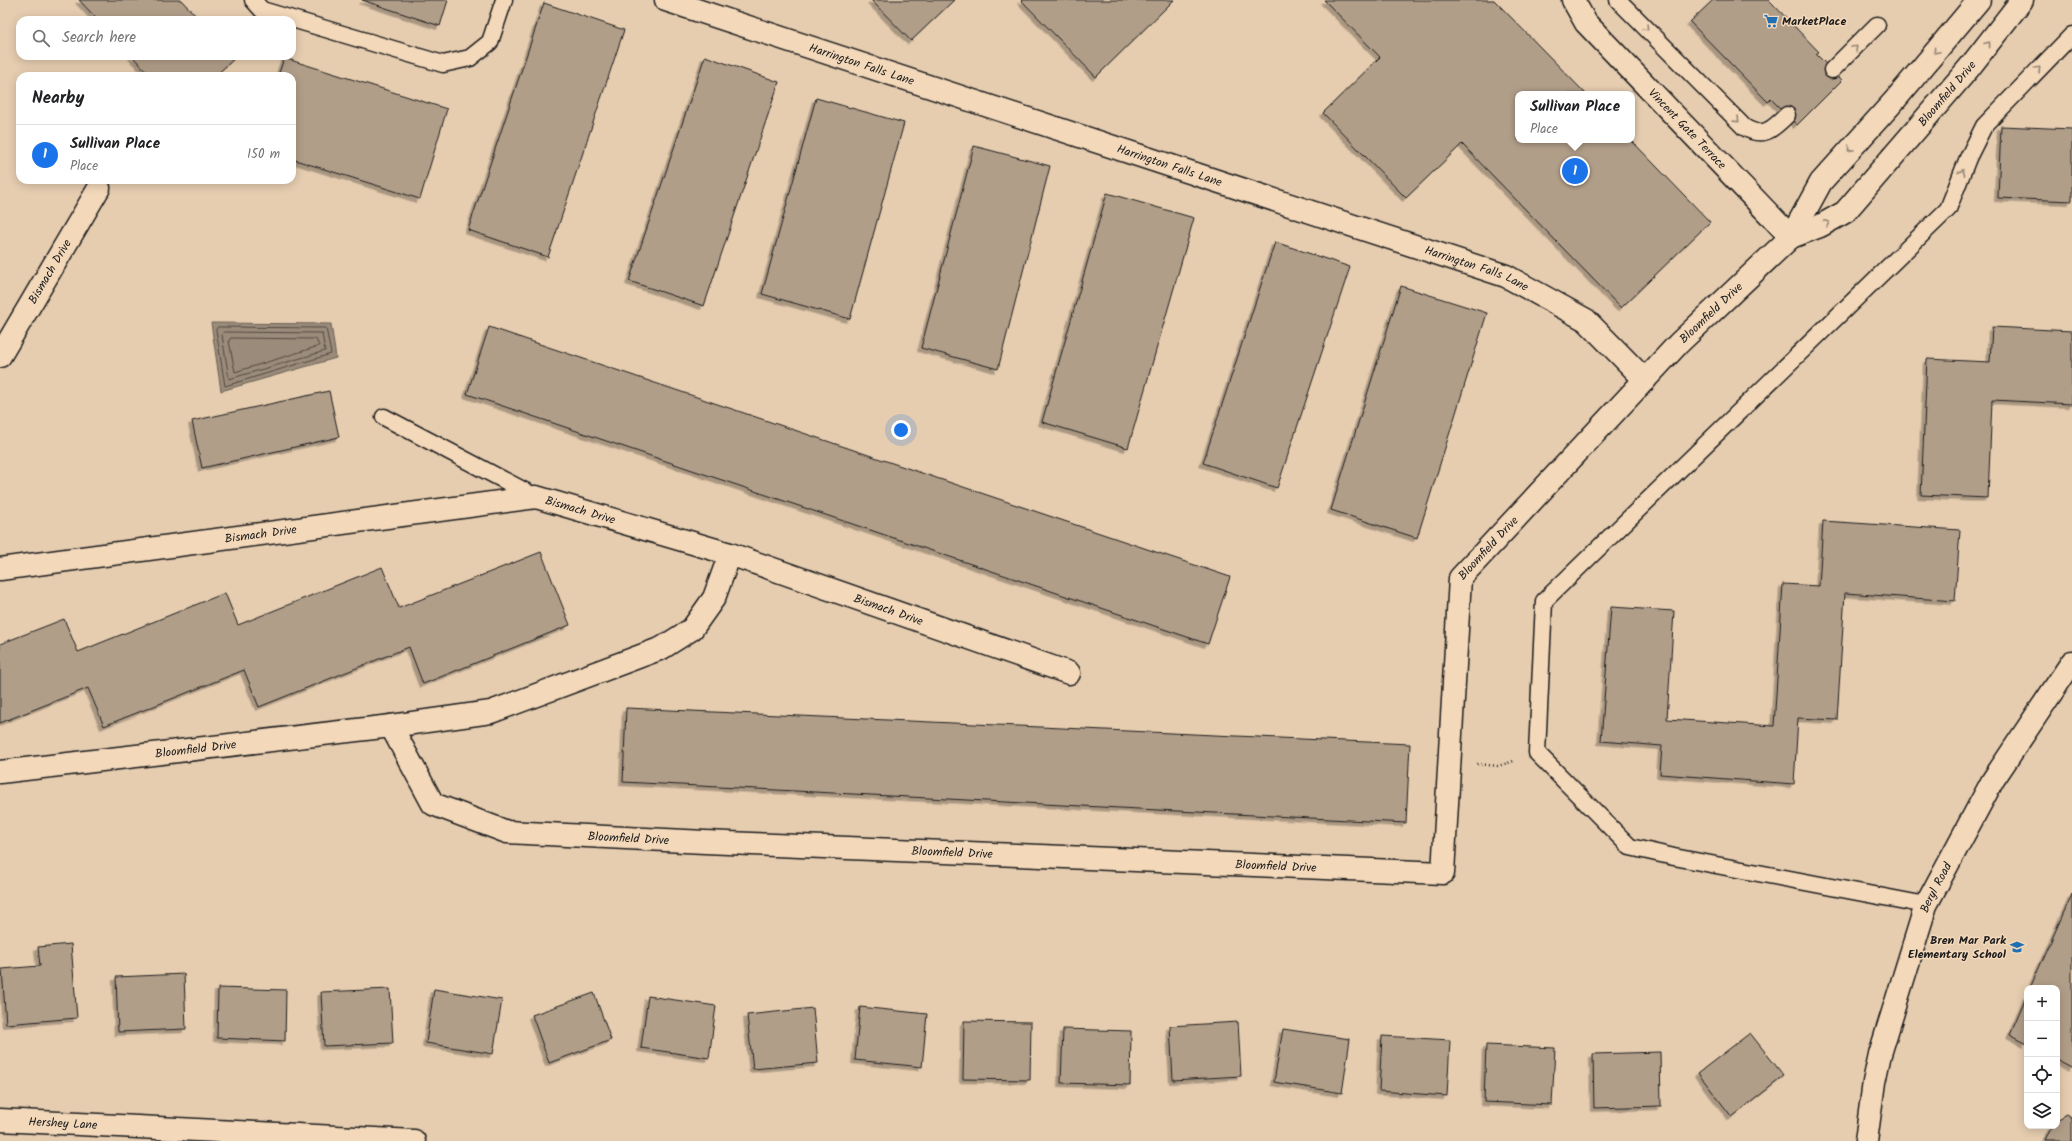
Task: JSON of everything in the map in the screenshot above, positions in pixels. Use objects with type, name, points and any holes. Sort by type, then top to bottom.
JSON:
[{"type":"street","name":"Harrington Falls Lane","points":[[666,0],[1506,276],[1586,320],[1645,380]]},
{"type":"street","name":"Vincent Gate Terrace","points":[[1573,0],[1586,24],[1790,237]]},
{"type":"street","name":"Bloomfield Drive","points":[[391,726],[433,804],[507,832],[720,843],[1443,873],[1460,578],[1679,344],[1790,237],[1821,182],[1895,100],[1979,0]]},
{"type":"street","name":"Bloomfield Drive","points":[[1790,237],[1820,226],[1845,212],[1969,68],[2022,0]]},
{"type":"street","name":"Bismach Drive","points":[[0,356],[99,188]]},
{"type":"street","name":"Bismach Drive","points":[[0,569],[536,497],[730,554],[1069,673]]},
{"type":"street","name":"Bloomfield Drive","points":[[0,772],[391,726],[492,712],[662,648],[692,629],[714,598],[730,554]]},
{"type":"street","name":"Beryl Road","points":[[1866,1141],[1874,1082],[1880,1054],[1926,905],[1993,780],[2072,662]]},
{"type":"street","name":"Hershey Lane","points":[[0,1120],[414,1141]]},
{"type":"lane","points":[[253,0],[262,10],[282,16]]},
{"type":"lane","points":[[296,20],[444,64],[470,58],[490,42],[504,0]]},
{"type":"lane","points":[[1618,0],[1744,127],[1757,133],[1765,133],[1787,115]]},
{"type":"lane","points":[[1832,70],[1877,25]]},
{"type":"lane","points":[[1926,905],[1681,859],[1630,847],[1537,753],[1544,601],[1948,208],[1968,158],[1984,126],[2072,35]]},
{"type":"lane","points":[[384,417],[536,497]]},
{"type":"path","points":[[1475,764],[1498,766],[1537,753]]},
{"type":"water","points":[[211,323],[331,324],[336,358],[221,391]]},
{"type":"building","points":[[79,0],[181,0],[196,16],[94,16]]},
{"type":"building","points":[[362,0],[448,0],[440,26]]},
{"type":"building","points":[[871,0],[954,0],[911,41]]},
{"type":"building","points":[[1021,0],[1174,0],[1096,77]]},
{"type":"building","points":[[1324,0],[1494,0],[1583,91],[1515,91],[1515,143],[1634,143],[1710,222],[1621,308],[1462,144],[1406,198],[1323,113],[1380,57]]},
{"type":"building","points":[[1713,0],[1769,0],[1819,52],[1816,54],[1842,80],[1797,125],[1771,99],[1768,102],[1690,22]]},
{"type":"building","points":[[544,3],[624,30],[548,257],[468,230]]},
{"type":"building","points":[[705,56],[779,82],[704,306],[629,281]]},
{"type":"building","points":[[136,60],[233,60],[219,72],[147,72]]},
{"type":"building","points":[[283,60],[290,60],[447,109],[420,199],[296,160],[296,72],[279,72]]},
{"type":"building","points":[[816,98],[904,123],[850,319],[762,294]]},
{"type":"building","points":[[2001,126],[2072,129],[2072,201],[1998,198]]},
{"type":"building","points":[[974,146],[1050,166],[998,369],[921,348]]},
{"type":"building","points":[[1107,193],[1194,218],[1128,448],[1042,422]]},
{"type":"building","points":[[1275,242],[1350,267],[1277,488],[1203,463]]},
{"type":"building","points":[[1401,286],[1487,313],[1417,538],[1331,510]]},
{"type":"building","points":[[489,327],[1230,577],[1208,644],[467,394]]},
{"type":"building","points":[[1992,327],[2072,331],[2072,404],[1992,400],[1988,498],[1921,495],[1927,359],[1990,362]]},
{"type":"building","points":[[329,391],[339,437],[202,468],[192,421]]},
{"type":"building","points":[[1823,521],[1960,530],[1955,601],[1845,593],[1837,720],[1798,718],[1794,784],[1660,774],[1662,746],[1601,741],[1611,607],[1674,611],[1667,719],[1774,726],[1783,584],[1819,586]]},
{"type":"building","points":[[541,552],[570,625],[423,684],[409,647],[259,707],[244,670],[104,726],[88,688],[0,723],[0,644],[64,619],[78,652],[225,593],[238,625],[382,567],[399,608]]},
{"type":"building","points":[[626,708],[1410,744],[1406,823],[623,782]]},
{"type":"building","points":[[2072,894],[2072,1067],[2060,1061],[2060,985],[2031,985]]},
{"type":"building","points":[[71,944],[77,1018],[6,1024],[2,969],[40,966],[38,947]]},
{"type":"building","points":[[184,974],[186,1029],[118,1032],[116,977]]},
{"type":"building","points":[[218,988],[286,990],[285,1041],[217,1038]]},
{"type":"building","points":[[390,989],[393,1043],[324,1046],[321,992]]},
{"type":"building","points":[[434,989],[502,1000],[493,1054],[426,1043]]},
{"type":"building","points":[[594,993],[611,1040],[549,1063],[532,1015]]},
{"type":"building","points":[[648,996],[716,1006],[709,1058],[641,1048]]},
{"type":"building","points":[[2024,1002],[2024,1041],[2010,1034]]},
{"type":"building","points":[[860,1007],[927,1014],[922,1067],[855,1060]]},
{"type":"building","points":[[813,1008],[818,1063],[753,1069],[747,1015]]},
{"type":"building","points":[[964,1021],[1031,1022],[1030,1080],[963,1079]]},
{"type":"building","points":[[1238,1022],[1241,1076],[1173,1080],[1170,1026]]},
{"type":"building","points":[[1063,1029],[1131,1031],[1130,1085],[1061,1083]]},
{"type":"building","points":[[1283,1029],[1350,1039],[1342,1093],[1274,1082]]},
{"type":"building","points":[[1750,1033],[1784,1076],[1732,1117],[1698,1073]]},
{"type":"building","points":[[1382,1036],[1450,1040],[1447,1096],[1379,1091]]},
{"type":"building","points":[[1486,1045],[1555,1048],[1552,1105],[1484,1102]]},
{"type":"building","points":[[1660,1052],[1661,1106],[1594,1108],[1593,1054]]},
{"type":"building","points":[[2069,1114],[2072,1116],[2072,1141],[2045,1141],[2051,1129],[2060,1129],[2060,1119]]},
{"type":"place","name":"MarketPlace","points":[[1771,21]]},
{"type":"place","name":"Sullivan Place","points":[[1575,171]]},
{"type":"place","name":"Bren Mar Park Elementary School","points":[[2017,947]]}]
